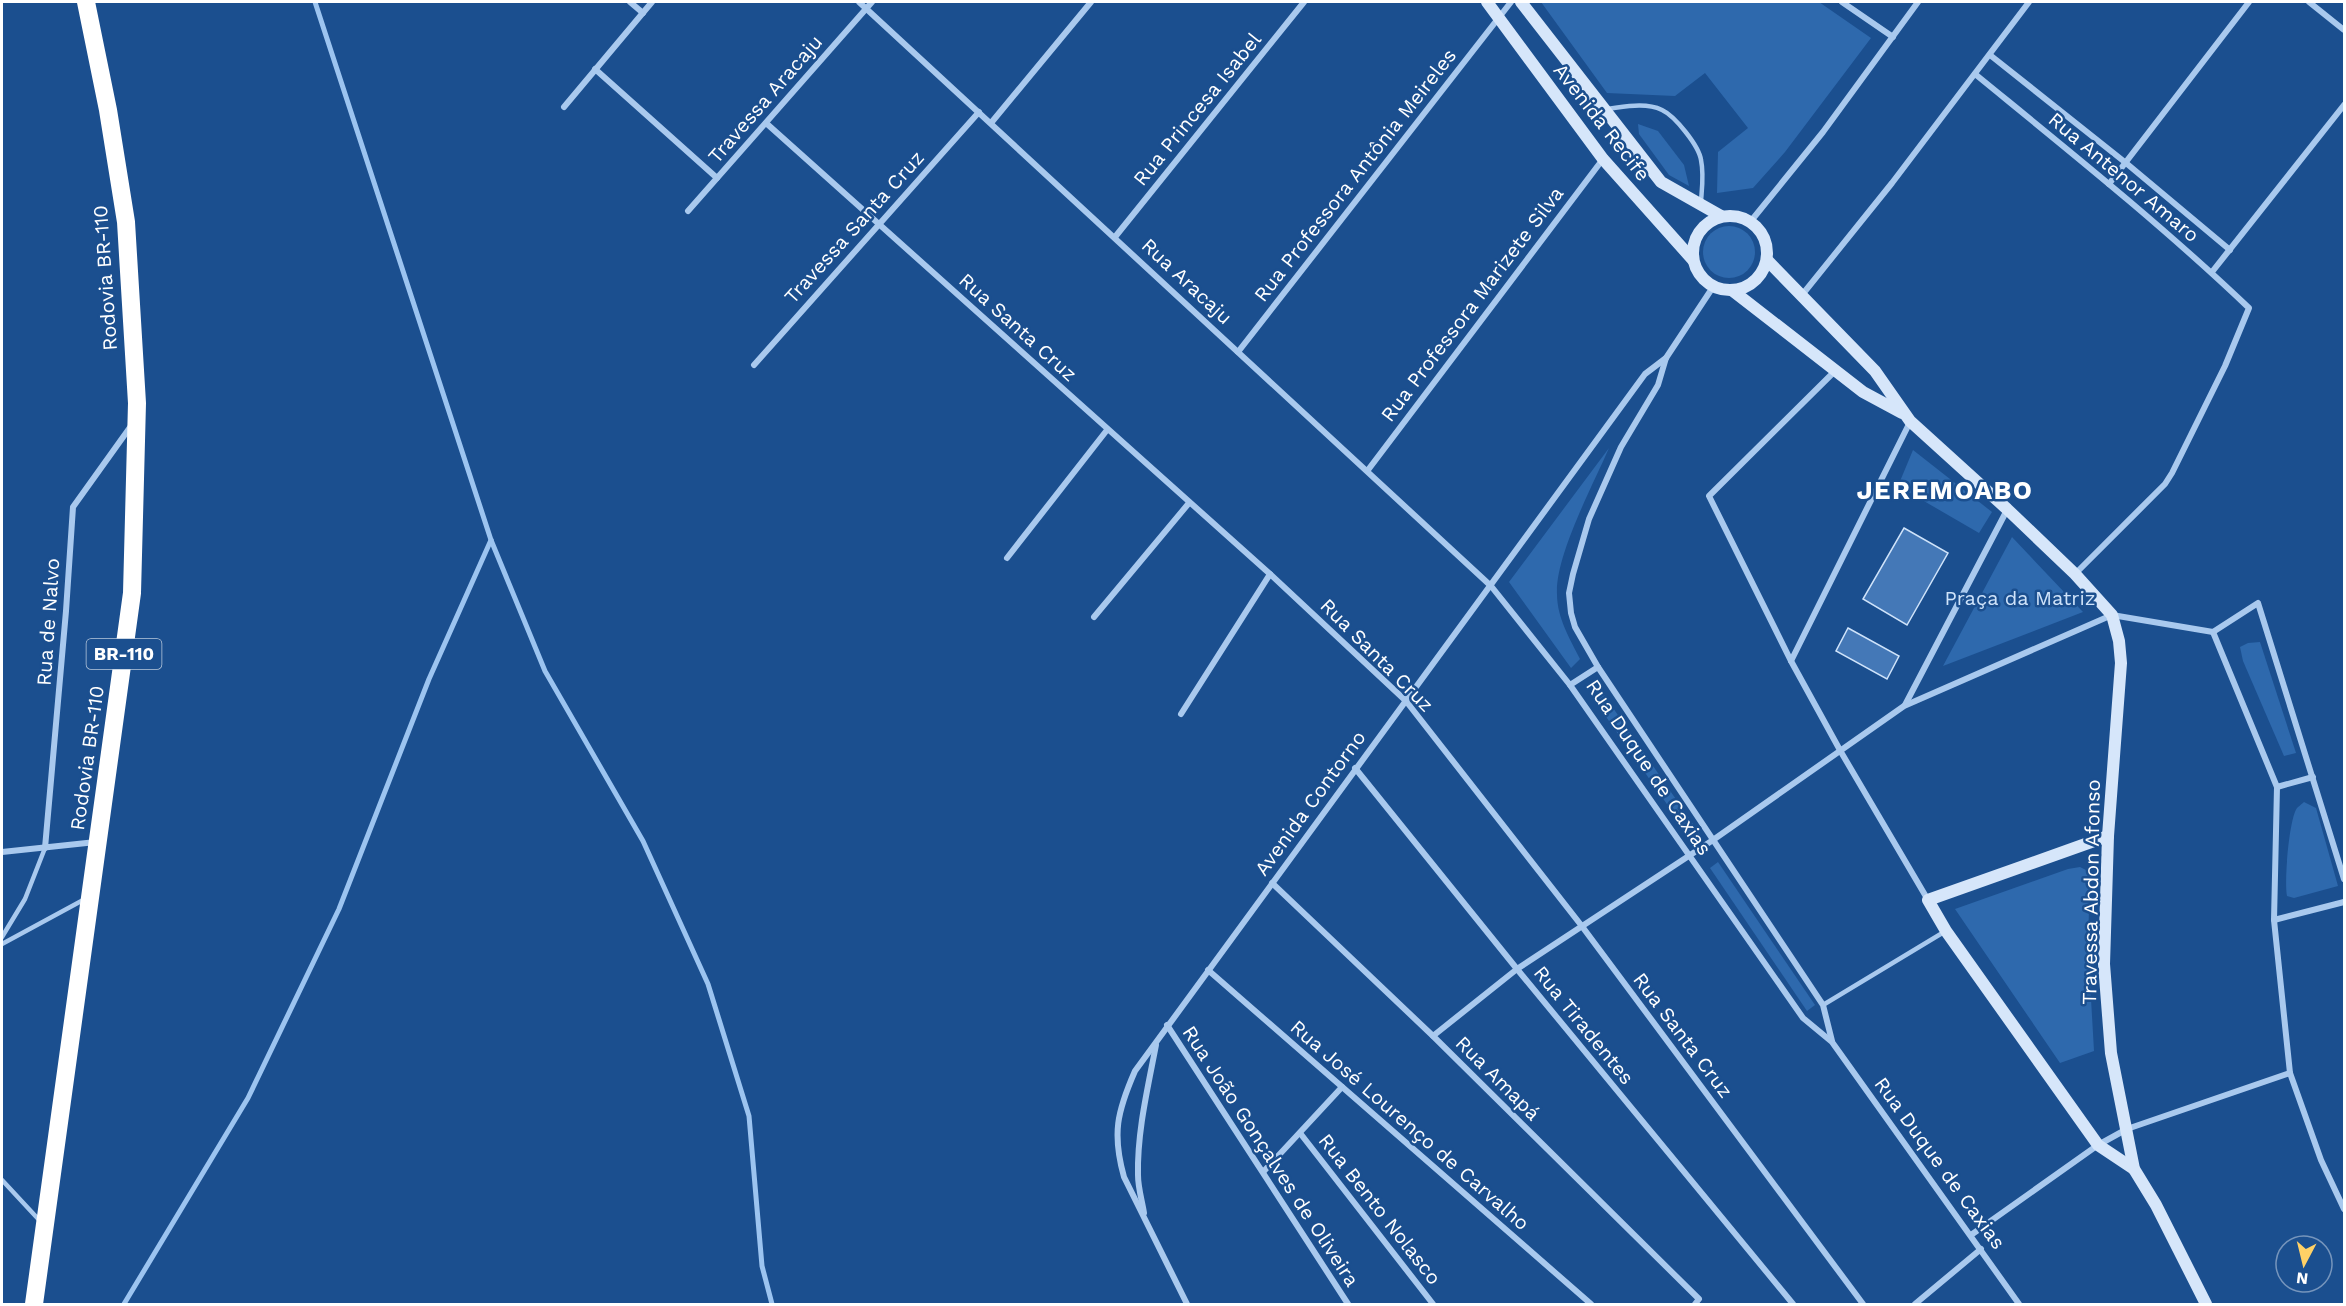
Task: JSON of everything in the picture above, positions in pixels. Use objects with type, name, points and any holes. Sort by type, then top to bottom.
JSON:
[{"type":"highway","name":"Rodovia BR-110","points":[[34,1305],[132,593],[136,418],[126,222],[106,99],[86,2]]},
{"type":"street","points":[[630,2],[643,13]]},
{"type":"street","points":[[564,107],[652,2]]},
{"type":"street","name":"Rua Aracaju","points":[[859,2],[1491,586],[1570,686]]},
{"type":"street","name":"Travessa Aracaju","points":[[688,211],[872,2]]},
{"type":"street","points":[[991,123],[1091,2]]},
{"type":"street","name":"Rua Princesa Isabel","points":[[1115,237],[1304,2]]},
{"type":"street","name":"Avenida Recife","points":[[1487,2],[1602,159],[1693,260]]},
{"type":"street","name":"Rua Professora Antônia Meireles","points":[[1238,352],[1512,2]]},
{"type":"street","name":"Avenida Recife","points":[[1521,2],[1661,182],[1721,216]]},
{"type":"street","points":[[1842,2],[1893,37]]},
{"type":"street","points":[[1751,221],[1823,132],[1918,2]]},
{"type":"street","points":[[1802,296],[2029,2]]},
{"type":"street","points":[[2109,184],[2249,2]]},
{"type":"street","points":[[2308,2],[2344,30]]},
{"type":"street","name":"Rua Antenor Amaro","points":[[1990,55],[2126,163],[2230,250]]},
{"type":"street","points":[[595,69],[717,178]]},
{"type":"street","name":"Rua Antenor Amaro","points":[[1975,74],[2109,184],[2212,272],[2249,308],[2226,366],[2165,484],[2075,574]]},
{"type":"street","points":[[2212,272],[2344,105]]},
{"type":"street","name":"Travessa Santa Cruz","points":[[754,364],[979,112]]},
{"type":"street","name":"Rua Santa Cruz","points":[[766,123],[1270,574],[1406,700],[1581,925],[1863,1305]]},
{"type":"street","name":"Rua Professora Marizete Silva","points":[[1368,470],[1602,159]]},
{"type":"street","points":[[1733,291],[1757,280],[1767,260],[1767,247],[1763,235],[1751,221],[1739,216],[1721,216],[1708,222],[1701,229],[1692,247],[1697,273],[1713,287],[1733,291],[1863,392],[1907,417]]},
{"type":"street","points":[[1767,260],[1875,371],[1907,417],[2075,574],[2112,615]]},
{"type":"street","points":[[1598,667],[1575,627],[1569,593],[1589,519],[1621,447],[1658,386],[1666,358],[1713,287]]},
{"type":"street","name":"Avenida Contorno","points":[[1187,1305],[1124,1177],[1118,1155],[1116,1129],[1124,1096],[1135,1071],[1645,374],[1666,358]]},
{"type":"street","points":[[1835,371],[1709,496],[1791,661],[1841,752],[1928,900],[2098,1145],[2134,1169],[2156,1205],[2206,1305]]},
{"type":"street","points":[[1791,661],[1907,417]]},
{"type":"street","name":"Rua de Nalvo","points":[[45,848],[73,507],[136,418]]},
{"type":"street","points":[[1007,558],[1107,430]]},
{"type":"street","points":[[1094,617],[1189,502]]},
{"type":"street","points":[[1905,706],[2007,509]]},
{"type":"street","points":[[1181,714],[1270,574]]},
{"type":"street","points":[[1433,1036],[1517,969],[1713,840],[1905,706],[2112,615],[2213,632],[2258,603],[2344,879]]},
{"type":"street","name":"Travessa Abdon Afonso","points":[[2112,615],[2119,641],[2121,663],[2108,836],[2104,964],[2111,1053],[2134,1169]]},
{"type":"street","points":[[2213,632],[2277,787],[2274,920],[2290,1073],[2321,1160],[2344,1209]]},
{"type":"street","name":"Rua Duque de Caxias","points":[[1832,1042],[1823,1005],[1598,667],[1570,686],[1803,1018],[1832,1042],[2019,1305]]},
{"type":"street","name":"Rua Tiradentes","points":[[1356,768],[1790,1303]]},
{"type":"street","points":[[2277,787],[2313,777]]},
{"type":"street","points":[[1928,900],[2108,836]]},
{"type":"street","points":[[2,852],[98,842]]},
{"type":"street","name":"Rua Amapá","points":[[1272,883],[1433,1036],[1697,1302]]},
{"type":"street","points":[[2274,920],[2344,902]]},
{"type":"street","name":"Rua José Lourenço de Carvalho","points":[[1208,970],[1591,1305]]},
{"type":"street","name":"Rua João Gonçalves de Oliveira","points":[[1167,1025],[1264,1171],[1348,1305]]},
{"type":"street","name":"Avenida Contorno","points":[[1145,1220],[1138,1176],[1139,1154],[1141,1128],[1156,1041]]},
{"type":"street","points":[[1971,1235],[2098,1145],[2127,1130],[2290,1073]]},
{"type":"street","points":[[1264,1171],[1342,1087]]},
{"type":"street","name":"Rua Bento Nolasco","points":[[1300,1133],[1433,1305]]},
{"type":"street","points":[[1915,1305],[1981,1249]]},
{"type":"lane","points":[[1603,110],[1641,105],[1662,110],[1677,121],[1701,158],[1703,181],[1700,204]]},
{"type":"lane","points":[[2,937],[25,899],[45,848]]},
{"type":"lane","points":[[2,944],[90,896]]},
{"type":"lane","points":[[1823,1005],[1947,930]]},
{"type":"lane","points":[[2,1180],[45,1226]]},
{"type":"green space","points":[[1541,2],[1819,2],[1871,38],[1785,152],[1753,188],[1717,193],[1718,152],[1748,128],[1705,73],[1675,96],[1607,93]]},
{"type":"green space","points":[[1638,124],[1658,131],[1684,165],[1689,186],[1669,175],[1639,134]]},
{"type":"green space","points":[[1729,226],[1739,228],[1747,234],[1753,242],[1755,252],[1753,262],[1747,270],[1739,276],[1729,278],[1719,276],[1711,270],[1705,262],[1703,252],[1705,242],[1711,234],[1719,228]]},
{"type":"green space","points":[[1609,448],[1568,541],[1558,578],[1559,611],[1580,659],[1571,668],[1509,582]]},
{"type":"green space","points":[[1913,450],[1992,512],[1979,533],[1898,486]]},
{"type":"green space","name":"Praça da Matriz","points":[[2012,537],[2083,612],[1943,666]]},
{"type":"green space","points":[[2260,642],[2296,753],[2284,756],[2243,661],[2240,647],[2248,643]]},
{"type":"green space","points":[[1602,692],[1702,837],[1694,843],[1593,698]]},
{"type":"green space","points":[[2304,802],[2316,808],[2338,886],[2294,898],[2287,896],[2288,851],[2294,814]]},
{"type":"green space","points":[[1718,862],[1815,1005],[1807,1011],[1710,868]]},
{"type":"green space","points":[[2080,867],[2090,872],[2088,946],[2094,1051],[2060,1063],[1955,909],[2068,869]]},
{"type":"building","points":[[1904,528],[1948,553],[1907,625],[1863,599]]},
{"type":"building","points":[[1848,628],[1899,656],[1887,679],[1836,651]]},
{"type":"waterway","points":[[315,2],[491,540],[545,671],[643,841],[708,984],[749,1116],[762,1266],[772,1304]]},
{"type":"waterway","points":[[124,1304],[248,1098],[339,909],[429,679],[491,540]]},
{"type":"district","name":"JEREMOABO","points":[[1945,490]]}]
